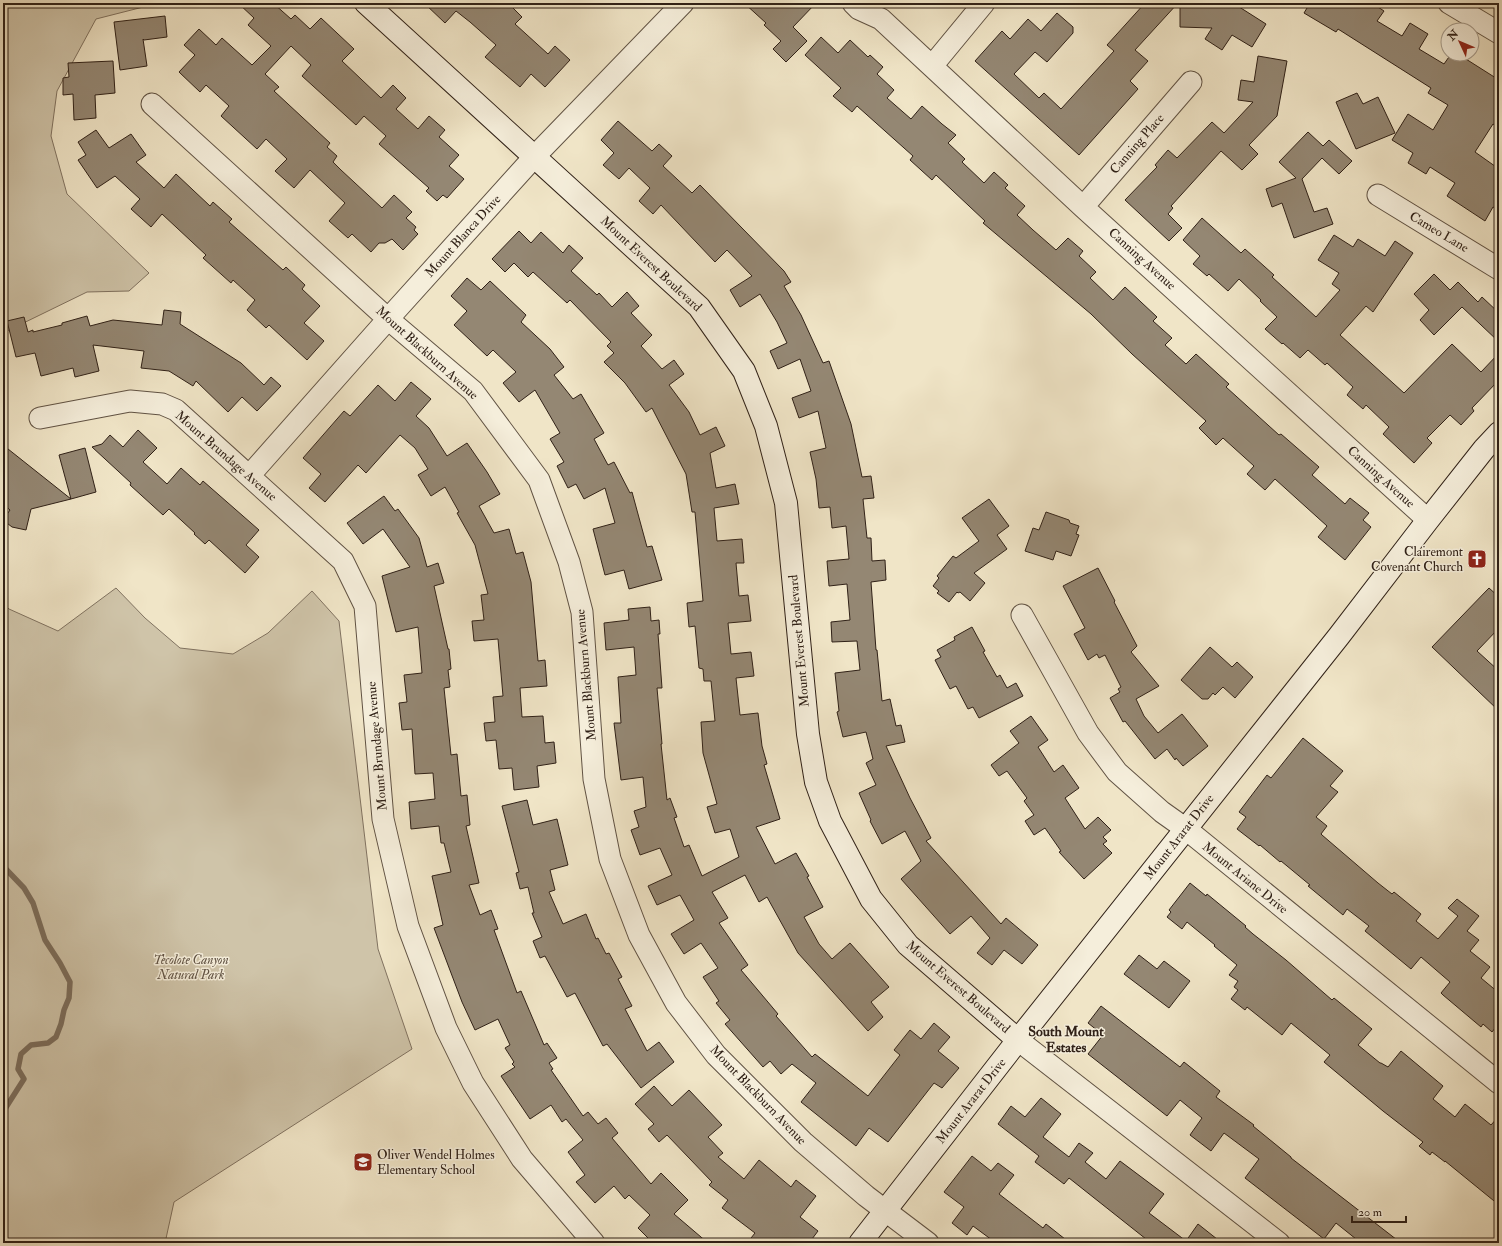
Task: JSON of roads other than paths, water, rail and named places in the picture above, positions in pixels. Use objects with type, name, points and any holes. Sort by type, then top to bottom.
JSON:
[{"type":"street","name":"Mount Everest Boulevard","points":[[366,3],[699,307],[744,371],[766,426],[786,503],[808,734],[816,782],[830,821],[871,899],[908,945],[1018,1040],[1279,1243]]},
{"type":"street","name":"Mount Blanca Drive","points":[[249,476],[535,156],[683,3]]},
{"type":"street","name":"Canning Avenue","points":[[853,3],[859,9],[881,19],[1084,207],[1428,520]]},
{"type":"street","points":[[932,66],[984,3]]},
{"type":"street","points":[[1449,3],[1499,34]]},
{"type":"street","name":"Canning Place","points":[[1084,207],[1191,82]]},
{"type":"street","name":"Mount Blackburn Avenue","points":[[152,104],[388,319],[473,391],[539,480],[569,562],[582,612],[594,779],[610,859],[639,935],[676,1003],[716,1055],[803,1142],[885,1212],[928,1243]]},
{"type":"street","name":"Cameo Lane","points":[[1378,195],[1499,269]]},
{"type":"street","name":"Mount Brundage Avenue","points":[[40,418],[130,401],[162,404],[176,410],[343,561],[365,606],[383,819],[408,926],[446,1028],[474,1083],[522,1160],[594,1243]]},
{"type":"street","name":"Mount Ararat Drive","points":[[860,1243],[1018,1040],[1339,636],[1484,449],[1499,433]]},
{"type":"street","name":"Mount Ariane Drive","points":[[1022,615],[1088,733],[1117,772],[1162,812],[1186,829],[1499,1083]]},
{"type":"waterway","points":[[3,866],[24,888],[33,903],[45,940],[70,982],[69,998],[56,1037],[48,1043],[31,1045],[21,1054],[18,1069],[24,1079],[3,1112]]},
{"type":"place","name":"Clairemont Covenant Church","points":[[1477,559]]},
{"type":"place","name":"Oliver Wendel Holmes Elementary School","points":[[363,1162]]},
{"type":"district","name":"South Mount Estates","points":[[1066,1040]]},
{"type":"park label","name":"Tecolote Canyon Natural Park","points":[[191,968]]}]
